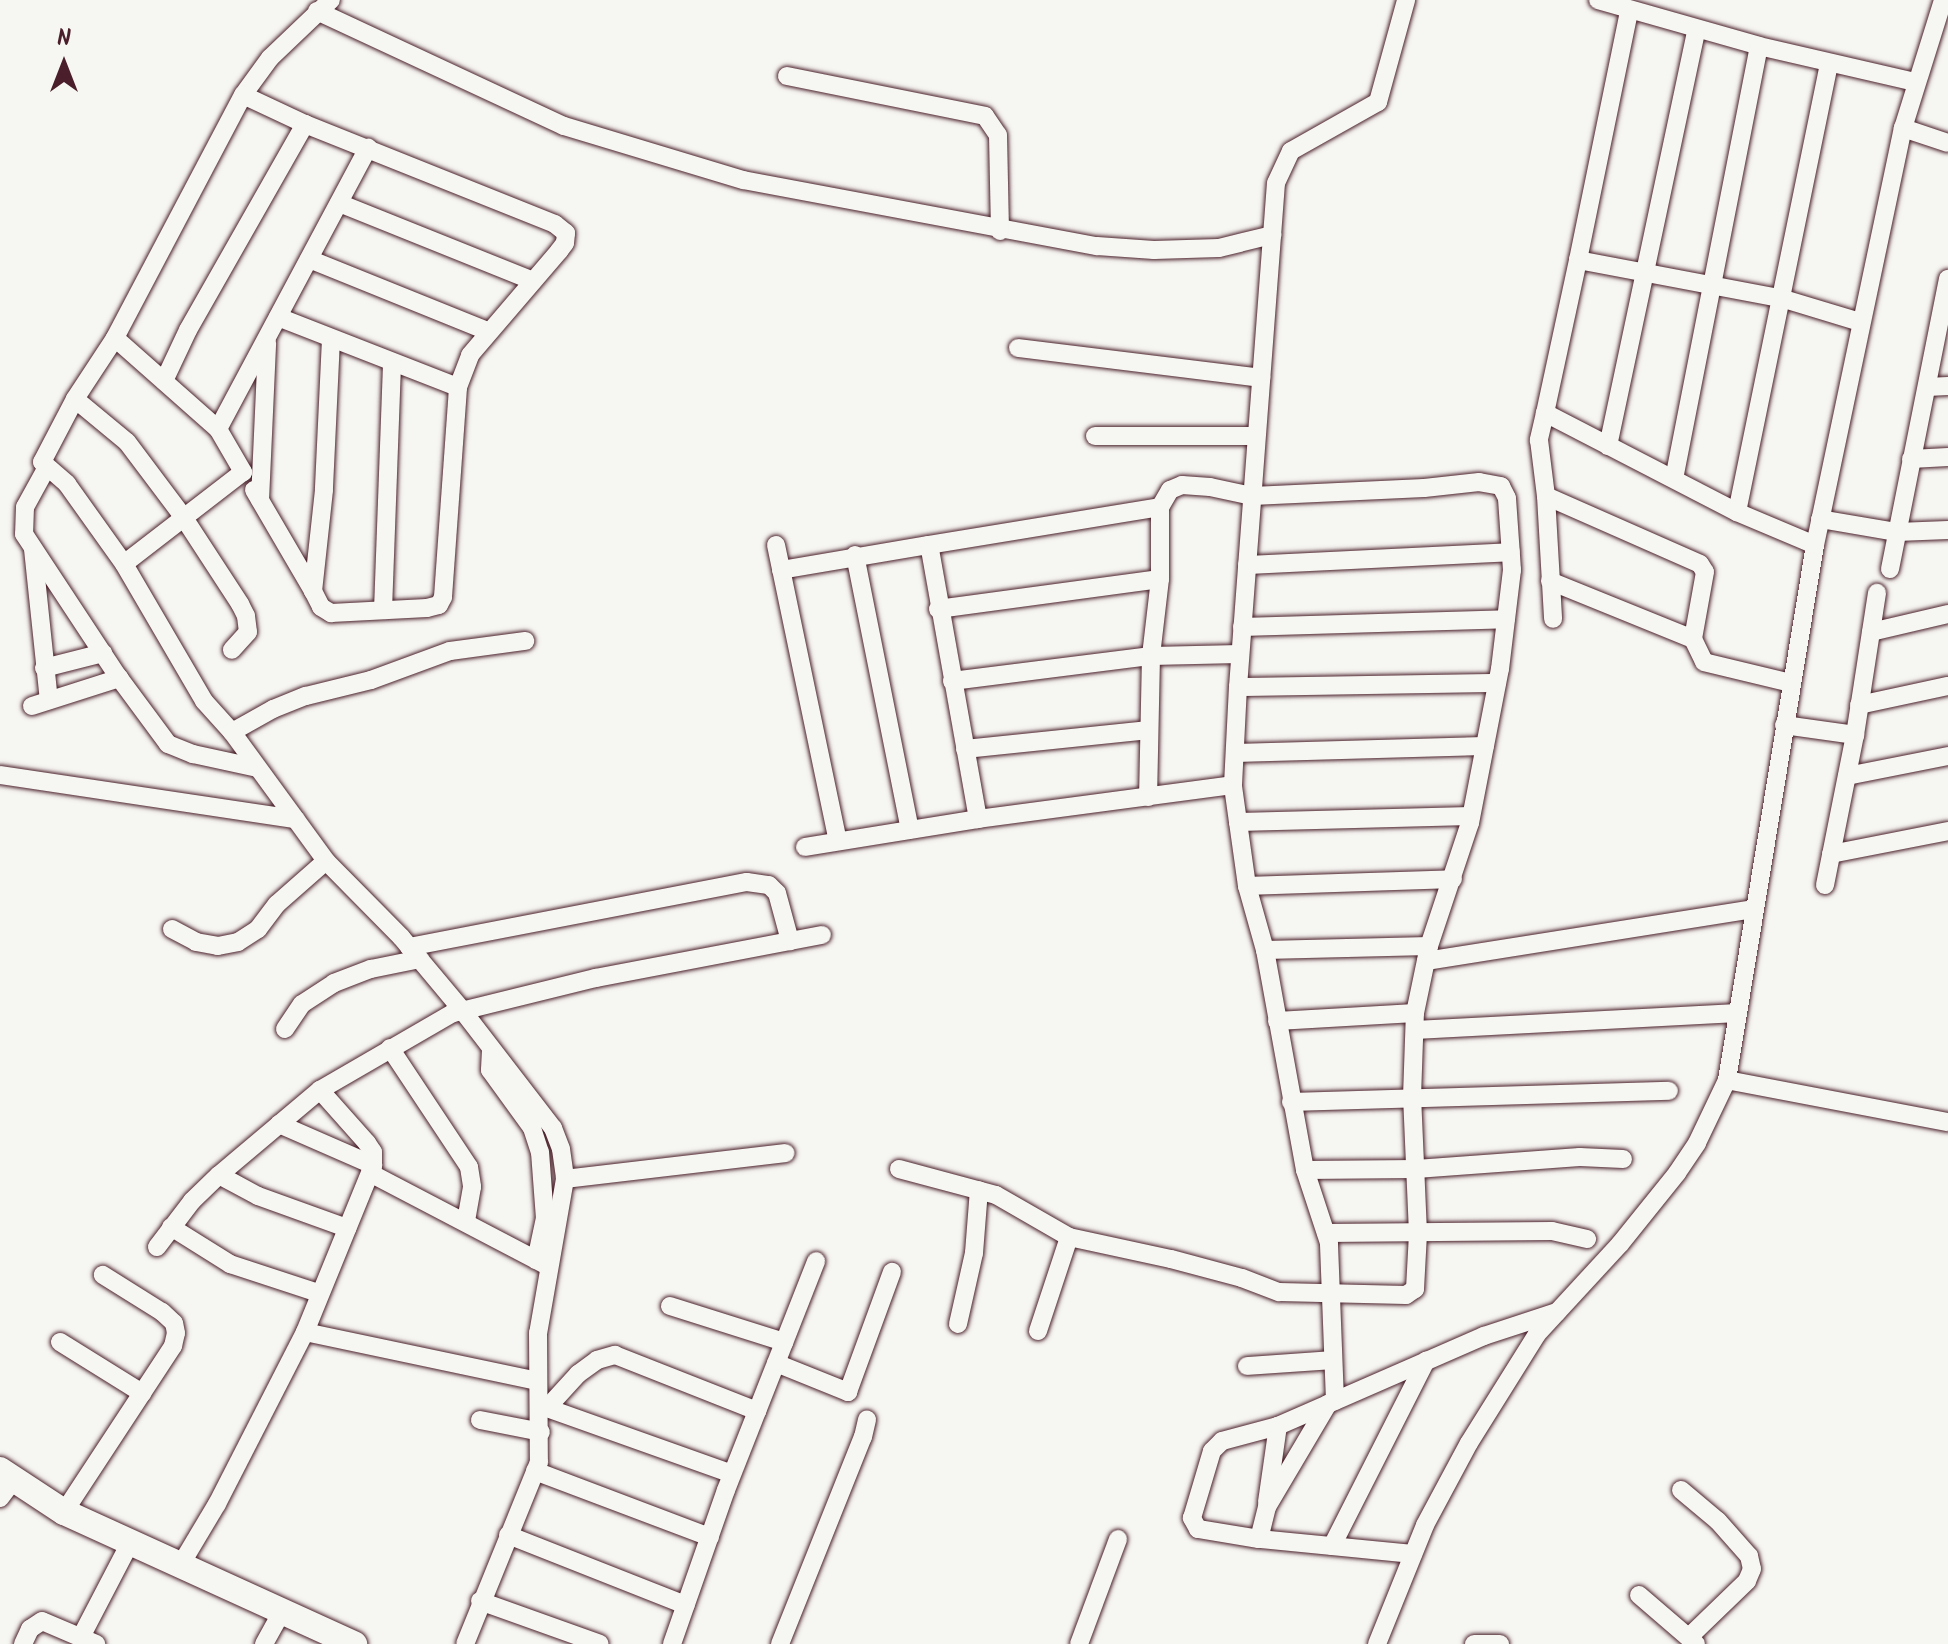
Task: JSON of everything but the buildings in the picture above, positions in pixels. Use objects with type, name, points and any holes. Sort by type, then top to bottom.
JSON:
[{"type":"main road","points":[[4,1483],[354,1644]]},
{"type":"street","points":[[1267,1507],[1332,1402],[1329,1243],[1305,1170],[1265,950],[1247,886],[1233,785],[1276,183],[1291,151],[1378,102],[1406,0]]},
{"type":"street","points":[[1598,0],[1829,64],[1915,82]]},
{"type":"street","points":[[1377,1644],[1413,1554],[1469,1443],[1537,1334],[1677,1173],[1697,1143],[1727,1080],[1820,519],[1903,128],[1943,0]]},
{"type":"street","points":[[542,1263],[565,1179],[561,1149],[553,1128],[414,953],[326,861],[232,732],[204,701],[124,564],[67,484],[42,462],[75,399],[115,338],[243,95],[270,58],[324,6],[564,126],[743,180],[1000,231],[1097,246],[1154,250],[1219,248],[1272,235]]},
{"type":"street","points":[[1553,619],[1546,496],[1539,440],[1628,17]]},
{"type":"street","points":[[1608,446],[1695,35]]},
{"type":"street","points":[[1674,479],[1758,52]]},
{"type":"street","points":[[1737,512],[1784,299],[1829,64]]},
{"type":"street","points":[[787,76],[985,116],[998,135],[1000,231]]},
{"type":"street","points":[[115,338],[218,429],[321,607],[331,613],[439,605],[443,597],[458,387],[470,355],[487,331],[565,243],[566,233],[555,224],[305,124],[243,95]]},
{"type":"street","points":[[164,381],[188,330],[305,124]]},
{"type":"street","points":[[1903,128],[1948,143]]},
{"type":"street","points":[[218,429],[368,148]]},
{"type":"street","points":[[339,203],[533,281]]},
{"type":"street","points":[[309,259],[487,331]]},
{"type":"street","points":[[1578,260],[1784,299],[1860,322]]},
{"type":"street","points":[[1890,569],[1944,312],[1948,279]]},
{"type":"street","points":[[278,317],[392,364],[458,387]]},
{"type":"street","points":[[260,500],[267,338]]},
{"type":"street","points":[[313,591],[324,490],[331,339]]},
{"type":"street","points":[[1018,348],[1261,378]]},
{"type":"street","points":[[383,610],[392,364]]},
{"type":"street","points":[[1927,387],[1948,386]]},
{"type":"street","points":[[75,399],[127,442],[184,518],[246,616],[248,636],[232,650]]},
{"type":"street","points":[[1545,413],[1737,512],[1815,545]]},
{"type":"street","points":[[1095,436],[1256,436]]},
{"type":"street","points":[[1911,459],[1948,457]]},
{"type":"street","points":[[47,467],[25,507],[22,522],[24,534],[120,678],[168,744],[193,754],[258,768]]},
{"type":"street","points":[[124,564],[243,472]]},
{"type":"street","points":[[899,1169],[996,1195],[1069,1237],[1171,1259],[1242,1278],[1279,1292],[1329,1296],[1406,1295],[1415,1289],[1418,1281],[1418,1233],[1412,1097],[1415,1022],[1428,954],[1471,816],[1497,683],[1511,552],[1507,498],[1501,486],[1495,482],[1252,496],[1210,487],[1182,485],[1170,490],[1160,507],[1160,579],[1151,656],[1148,797]]},
{"type":"street","points":[[1546,496],[1700,564],[1705,572],[1693,639],[1704,662],[1791,683]]},
{"type":"street","points":[[781,570],[855,555],[1160,507]]},
{"type":"street","points":[[1820,519],[1897,532],[1948,530]]},
{"type":"street","points":[[776,545],[838,841]]},
{"type":"street","points":[[929,545],[938,609],[978,819]]},
{"type":"street","points":[[33,547],[44,668],[40,703],[120,678]]},
{"type":"street","points":[[1247,565],[1511,552]]},
{"type":"street","points":[[855,555],[910,830]]},
{"type":"street","points":[[938,609],[1160,579]]},
{"type":"street","points":[[1550,581],[1693,639]]},
{"type":"street","points":[[1825,885],[1855,735],[1877,593]]},
{"type":"street","points":[[1871,632],[1948,614]]},
{"type":"street","points":[[1242,627],[1506,619]]},
{"type":"street","points":[[232,732],[273,709],[306,696],[371,680],[450,651],[525,641]]},
{"type":"street","points":[[44,668],[103,653]]},
{"type":"street","points":[[952,681],[1151,656],[1240,654]]},
{"type":"street","points":[[1238,687],[1497,683]]},
{"type":"street","points":[[1859,705],[1948,686]]},
{"type":"street","points":[[1784,725],[1855,735]]},
{"type":"street","points":[[965,749],[1149,730]]},
{"type":"street","points":[[1235,753],[1485,746]]},
{"type":"street","points":[[1847,776],[1948,756]]},
{"type":"street","points":[[0,775],[296,819]]},
{"type":"street","points":[[805,847],[978,819],[1233,785]]},
{"type":"street","points":[[1238,822],[1471,816]]},
{"type":"street","points":[[1831,854],[1948,831]]},
{"type":"street","points":[[172,929],[207,944],[238,942],[258,929],[277,904],[326,861]]},
{"type":"street","points":[[1247,886],[1453,879]]},
{"type":"street","points":[[285,1029],[302,1004],[334,983],[414,953],[747,882],[769,885],[777,893],[790,941]]},
{"type":"street","points":[[1265,950],[1428,954],[1753,909]]},
{"type":"street","points":[[157,1247],[171,1227],[219,1175],[320,1090],[462,1010],[596,978],[822,935]]},
{"type":"street","points":[[1277,1021],[1415,1022],[1738,1013]]},
{"type":"street","points":[[390,1048],[469,1167],[472,1187],[466,1222]]},
{"type":"street","points":[[465,1644],[539,1462],[543,1407],[537,1381],[545,1218],[540,1152],[532,1128],[490,1070],[491,1050]]},
{"type":"street","points":[[1727,1080],[1948,1122]]},
{"type":"street","points":[[180,1566],[217,1504],[305,1332],[318,1293],[371,1169],[373,1152],[320,1090]]},
{"type":"street","points":[[1291,1102],[1669,1091]]},
{"type":"street","points":[[279,1124],[371,1169],[542,1263]]},
{"type":"street","points":[[565,1179],[785,1153]]},
{"type":"street","points":[[1305,1170],[1416,1169],[1580,1157],[1623,1159]]},
{"type":"street","points":[[219,1175],[258,1196],[347,1228]]},
{"type":"street","points":[[958,1324],[974,1253],[979,1190]]},
{"type":"street","points":[[171,1227],[230,1264],[318,1293]]},
{"type":"street","points":[[1326,1233],[1552,1231],[1587,1239]]},
{"type":"street","points":[[1038,1331],[1069,1237]]},
{"type":"street","points":[[672,1644],[732,1474],[816,1261]]},
{"type":"street","points":[[776,1363],[848,1392],[892,1272]]},
{"type":"street","points":[[64,1512],[173,1346],[176,1333],[174,1323],[103,1275]]},
{"type":"street","points":[[670,1306],[784,1342]]},
{"type":"street","points":[[1413,1554],[1259,1539],[1203,1530],[1193,1524],[1192,1518],[1217,1444],[1278,1426],[1484,1336],[1558,1312]]},
{"type":"street","points":[[305,1332],[537,1381]]},
{"type":"street","points":[[60,1342],[142,1393]]},
{"type":"street","points":[[543,1407],[597,1360],[615,1355],[757,1411]]},
{"type":"street","points":[[1247,1366],[1332,1360]]},
{"type":"street","points":[[1332,1546],[1426,1361]]},
{"type":"street","points":[[543,1407],[732,1474]]},
{"type":"street","points":[[780,1644],[863,1437],[867,1419]]},
{"type":"street","points":[[480,1420],[541,1432]]},
{"type":"street","points":[[1259,1539],[1267,1507],[1278,1426]]},
{"type":"street","points":[[535,1471],[710,1537]]},
{"type":"street","points":[[1639,1595],[1692,1640],[1747,1581],[1752,1569],[1749,1556],[1718,1521],[1681,1490]]},
{"type":"street","points":[[508,1535],[686,1605]]},
{"type":"street","points":[[1079,1644],[1118,1539]]},
{"type":"street","points":[[23,1644],[30,1629],[42,1621],[88,1640],[130,1543]]},
{"type":"street","points":[[480,1601],[600,1644]]},
{"type":"street","points":[[264,1644],[281,1613]]},
{"type":"street","points":[[1474,1644],[1500,1644]]}]
